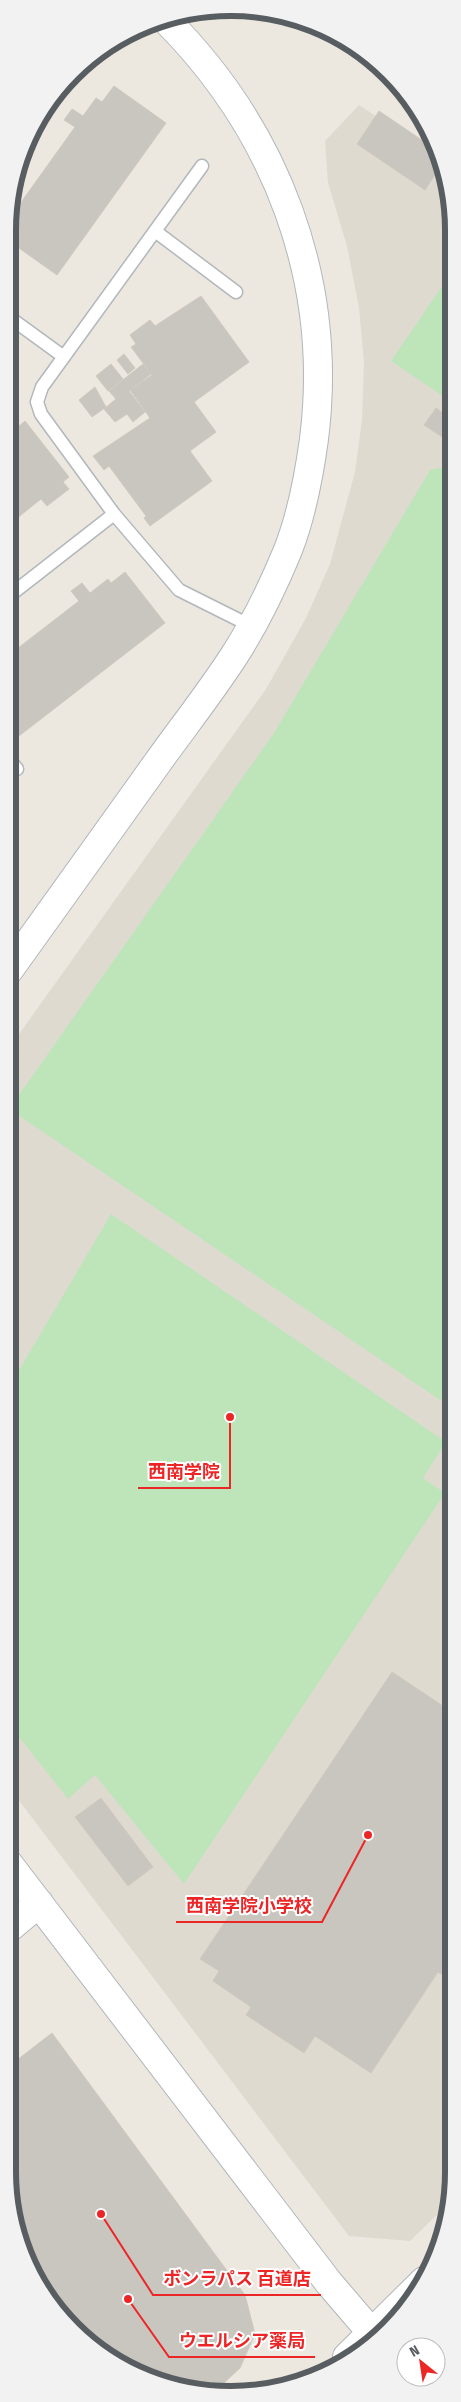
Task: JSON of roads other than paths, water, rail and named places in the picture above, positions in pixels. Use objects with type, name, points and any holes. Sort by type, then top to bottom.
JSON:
[{"type":"street","points":[[16,960],[234,656],[251,626],[288,550],[301,509],[311,465],[317,418],[318,364],[314,315],[304,255],[271,166],[254,133],[218,78],[171,25]]},
{"type":"street","points":[[16,1874],[329,2283],[372,2333]]},
{"type":"street","points":[[16,1922],[39,1903]]},
{"type":"lane","points":[[202,166],[42,387],[37,402],[41,414],[114,514],[179,590],[251,626]]},
{"type":"lane","points":[[155,231],[236,292]]},
{"type":"lane","points":[[16,321],[64,357]]},
{"type":"lane","points":[[16,591],[114,514]]},
{"type":"place","name":"西南学院","points":[[230,1417]]},
{"type":"place","name":"西南学院小学校","points":[[368,1835]]},
{"type":"place","name":"ボンラパス 百道店","points":[[101,2214]]},
{"type":"place","name":"ウエルシア薬局","points":[[128,2299]]}]
